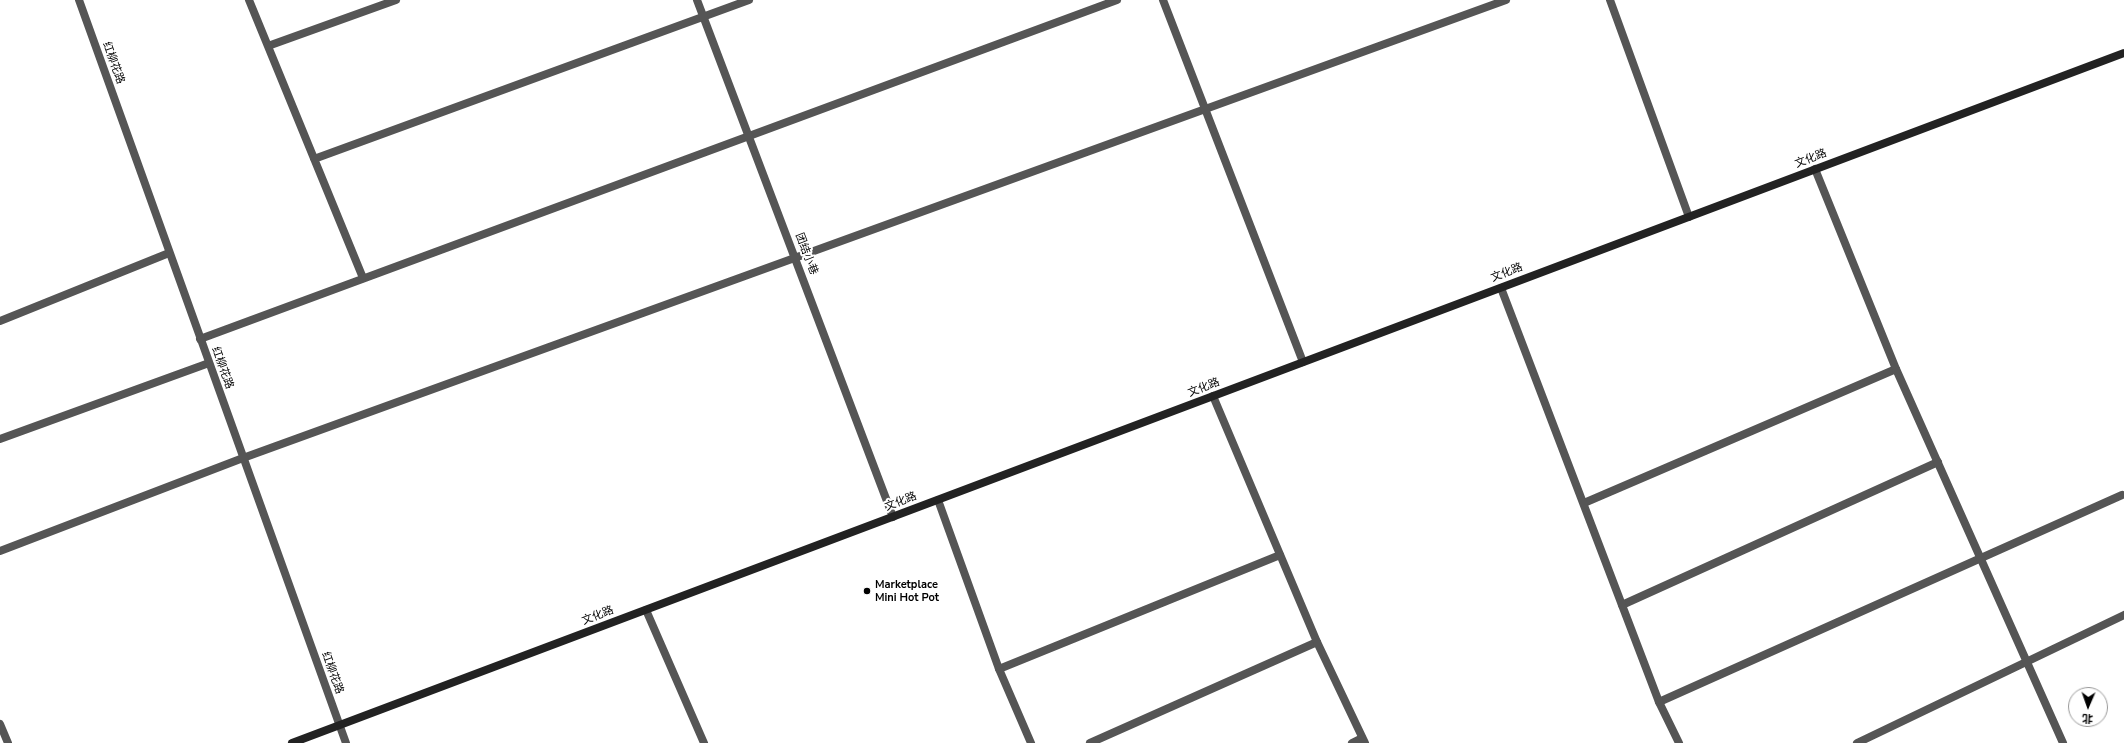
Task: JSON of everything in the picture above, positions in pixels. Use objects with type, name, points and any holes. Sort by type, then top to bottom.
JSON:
[{"type":"main road","name":"文化路","points":[[292,743],[2124,53]]},
{"type":"street","name":"红柳花路","points":[[78,0],[346,743]]},
{"type":"street","points":[[249,0],[364,278]]},
{"type":"street","points":[[268,46],[396,0]]},
{"type":"street","name":"团结小巷","points":[[697,0],[893,517]]},
{"type":"street","points":[[314,159],[749,0]]},
{"type":"street","points":[[200,339],[1117,0]]},
{"type":"street","points":[[1163,0],[1303,362]]},
{"type":"street","points":[[0,551],[243,458],[1506,0]]},
{"type":"street","points":[[1610,0],[1689,216]]},
{"type":"street","points":[[1815,170],[1896,369],[2064,743]]},
{"type":"street","points":[[0,322],[169,253]]},
{"type":"street","points":[[1500,288],[1584,503],[1659,702],[1679,743]]},
{"type":"street","points":[[0,439],[209,363]]},
{"type":"street","points":[[1584,503],[1896,369]]},
{"type":"street","points":[[1213,396],[1317,642],[1364,741],[1352,743]]},
{"type":"street","points":[[1622,605],[1938,462]]},
{"type":"street","points":[[1659,702],[2122,495]]},
{"type":"street","points":[[938,500],[999,669],[1031,743]]},
{"type":"street","points":[[999,669],[1280,555]]},
{"type":"street","points":[[646,610],[704,743]]},
{"type":"street","points":[[1857,743],[2124,614]]},
{"type":"street","points":[[1090,743],[1317,642]]},
{"type":"street","points":[[0,724],[8,743]]},
{"type":"place","name":"Marketplace Mini Hot Pot","points":[[867,591]]}]
